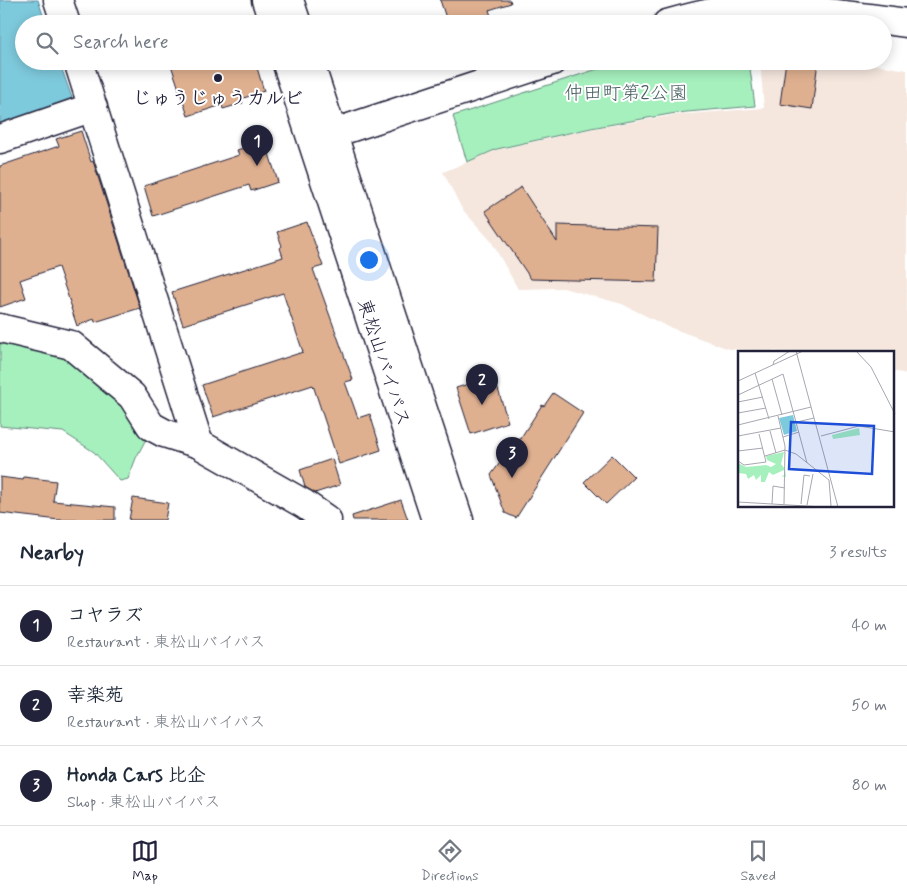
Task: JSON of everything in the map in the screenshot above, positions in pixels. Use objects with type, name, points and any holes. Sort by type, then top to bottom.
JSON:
[{"type":"main road","points":[[266,0],[271,15]]},
{"type":"main road","points":[[289,0],[294,15]]},
{"type":"main road","points":[[703,15],[741,9],[803,10],[843,15]]},
{"type":"main road","points":[[892,21],[907,23]]},
{"type":"main road","points":[[81,70],[199,444]]},
{"type":"main road","name":"東松山バイパス","points":[[289,70],[436,520]]},
{"type":"main road","name":"東松山バイパス","points":[[313,70],[459,520]]},
{"type":"main road","points":[[334,133],[525,70]]},
{"type":"main road","points":[[0,138],[93,107]]},
{"type":"main road","points":[[0,328],[71,345],[132,396],[151,426],[164,433],[199,444],[304,504],[327,520]]},
{"type":"shaded area","points":[[892,68],[907,70],[907,374],[894,371],[894,351],[766,351],[729,349],[666,326],[622,304],[563,288],[518,289],[491,241],[462,209],[443,172],[497,150],[591,129],[675,115],[764,108],[761,70],[892,70]]},
{"type":"green space","name":"仲田町第2公園","points":[[594,70],[750,70],[755,106],[676,113],[591,128],[497,149],[467,162],[453,116]]},
{"type":"green space","points":[[0,339],[60,352],[119,400],[138,434],[146,439],[128,479],[120,481],[94,452],[63,432],[0,426]]},
{"type":"water","points":[[0,0],[38,0],[43,15],[15,15],[15,70],[62,70],[72,98],[0,124]]},
{"type":"building","points":[[440,0],[510,0],[511,3],[489,10],[491,15],[445,15]]},
{"type":"building","name":"じゅうじゅうカルビ","points":[[173,70],[258,70],[264,91],[241,99],[243,103],[223,109],[222,105],[188,116]]},
{"type":"building","points":[[785,70],[817,70],[812,109],[780,104]]},
{"type":"building","points":[[81,131],[91,162],[93,161],[140,308],[95,322],[94,319],[77,326],[58,267],[20,280],[26,298],[0,307],[0,166],[59,146],[56,139]]},
{"type":"building","points":[[265,141],[278,182],[251,191],[249,185],[153,216],[144,186],[239,155],[237,150]]},
{"type":"building","points":[[521,187],[557,242],[557,225],[658,228],[656,282],[531,279],[485,211]]},
{"type":"building","points":[[307,222],[323,266],[313,269],[353,380],[345,382],[358,418],[370,414],[381,450],[339,464],[313,385],[213,417],[202,385],[303,352],[283,293],[183,325],[172,292],[283,257],[280,248],[282,246],[277,232]]},
{"type":"building","points":[[494,376],[508,422],[471,434],[456,388]]},
{"type":"building","points":[[553,393],[583,413],[516,518],[505,513],[491,475],[515,442],[516,445],[542,405],[544,406]]},
{"type":"building","points":[[612,455],[634,477],[606,504],[584,482]]},
{"type":"building","points":[[332,459],[340,485],[315,493],[305,487],[300,470]]},
{"type":"building","points":[[0,477],[23,480],[24,477],[56,481],[53,501],[115,507],[115,520],[59,520],[0,513]]},
{"type":"building","points":[[133,498],[168,503],[165,520],[129,520]]},
{"type":"building","points":[[401,500],[408,520],[353,520],[352,516]]},
{"type":"place","name":"じゅうじゅうカルビ","points":[[218,78]]},
{"type":"place","name":"コヤラズ","points":[[257,166]]},
{"type":"place","name":"幸楽苑","points":[[482,405]]},
{"type":"place","name":"Honda Cars 比企","points":[[512,478]]}]
